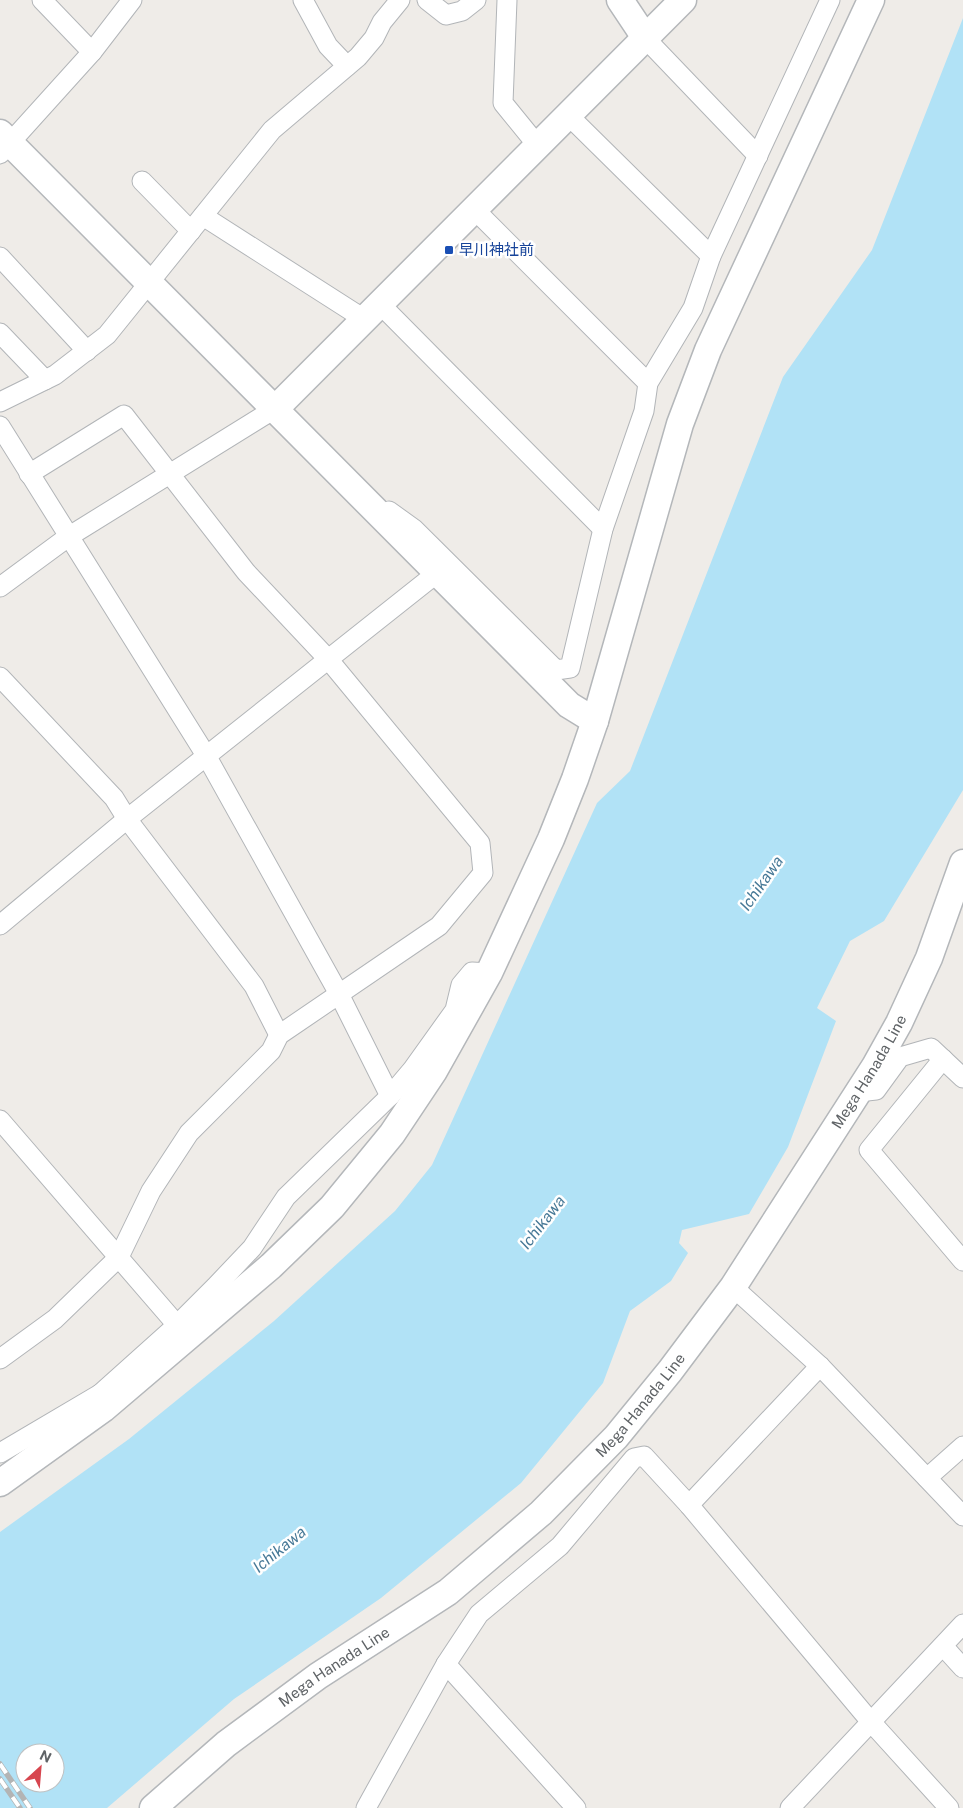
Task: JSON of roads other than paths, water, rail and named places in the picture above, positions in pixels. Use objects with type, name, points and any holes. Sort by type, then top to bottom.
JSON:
[{"type":"street","points":[[42,0],[92,52]]},
{"type":"street","points":[[132,0],[92,52],[4,144],[150,283],[276,408],[334,471],[570,705],[594,721]]},
{"type":"street","points":[[303,0],[328,46],[347,66]]},
{"type":"street","points":[[0,402],[45,380],[108,335],[272,130],[347,66],[374,38],[382,22],[400,0]]},
{"type":"street","points":[[427,0],[446,15],[462,11],[476,0]]},
{"type":"street","points":[[507,0],[503,103],[538,146]]},
{"type":"street","points":[[620,0],[646,39],[758,156]]},
{"type":"street","points":[[0,587],[68,537],[276,408],[683,0]]},
{"type":"street","points":[[334,471],[414,529],[556,670],[570,668],[603,529],[644,411],[648,383],[693,308],[711,256],[830,0]]},
{"type":"street","points":[[0,1482],[271,1266],[332,1207],[392,1134],[434,1071],[489,973],[551,839],[575,779],[594,721],[680,424],[708,350],[871,0]]},
{"type":"street","points":[[569,116],[711,256]]},
{"type":"street","points":[[142,181],[191,231]]},
{"type":"street","points":[[474,209],[648,383]]},
{"type":"street","points":[[203,216],[372,311],[603,529]]},
{"type":"street","points":[[0,257],[87,351]]},
{"type":"street","points":[[0,333],[45,380]]},
{"type":"street","points":[[0,1359],[55,1319],[120,1257],[151,1191],[189,1133],[271,1051],[279,1035],[439,926],[483,873],[480,843],[328,659],[246,572],[124,415],[30,474]]},
{"type":"street","points":[[0,426],[207,757],[339,994],[390,1096]]},
{"type":"street","points":[[0,925],[127,819],[437,573]]},
{"type":"street","points":[[0,677],[114,798],[127,819],[254,986],[279,1035]]},
{"type":"street","name":"Mega Hanada Line","points":[[153,1808],[226,1744],[318,1676],[448,1592],[519,1533],[616,1437],[670,1371],[733,1287],[875,1066],[929,958],[963,864]]},
{"type":"street","points":[[0,1453],[101,1401],[252,1248],[286,1197],[390,1096],[412,1070],[455,1010],[461,985],[472,972],[489,973]]},
{"type":"street","points":[[858,1092],[876,1090],[900,1057],[931,1048],[963,1078]]},
{"type":"street","points":[[943,1059],[869,1150],[963,1261]]},
{"type":"street","points":[[1,1125],[120,1257],[177,1325]]},
{"type":"street","points":[[733,1287],[820,1366],[963,1516]]},
{"type":"street","points":[[689,1505],[820,1366]]},
{"type":"street","points":[[927,1478],[960,1453]]},
{"type":"street","points":[[366,1808],[446,1664],[479,1614],[560,1546],[634,1458],[644,1456],[689,1505],[871,1722],[949,1808]]},
{"type":"street","points":[[790,1808],[963,1624]]},
{"type":"street","points":[[943,1646],[963,1668]]},
{"type":"street","points":[[446,1664],[576,1808]]},
{"type":"water","name":"Ichikawa","points":[[963,18],[963,790],[884,921],[850,941],[817,1008],[836,1021],[788,1147],[749,1214],[682,1230],[679,1243],[688,1253],[671,1281],[630,1311],[603,1383],[521,1483],[381,1598],[234,1699],[107,1808],[0,1808],[0,1532],[129,1439],[274,1321],[395,1211],[432,1165],[597,803],[630,771],[783,377],[872,250]]},
{"type":"railway","points":[[0,1764],[30,1808]]},
{"type":"railway","points":[[0,1779],[20,1808]]},
{"type":"place","name":"早川神社前","points":[[449,250]]}]
